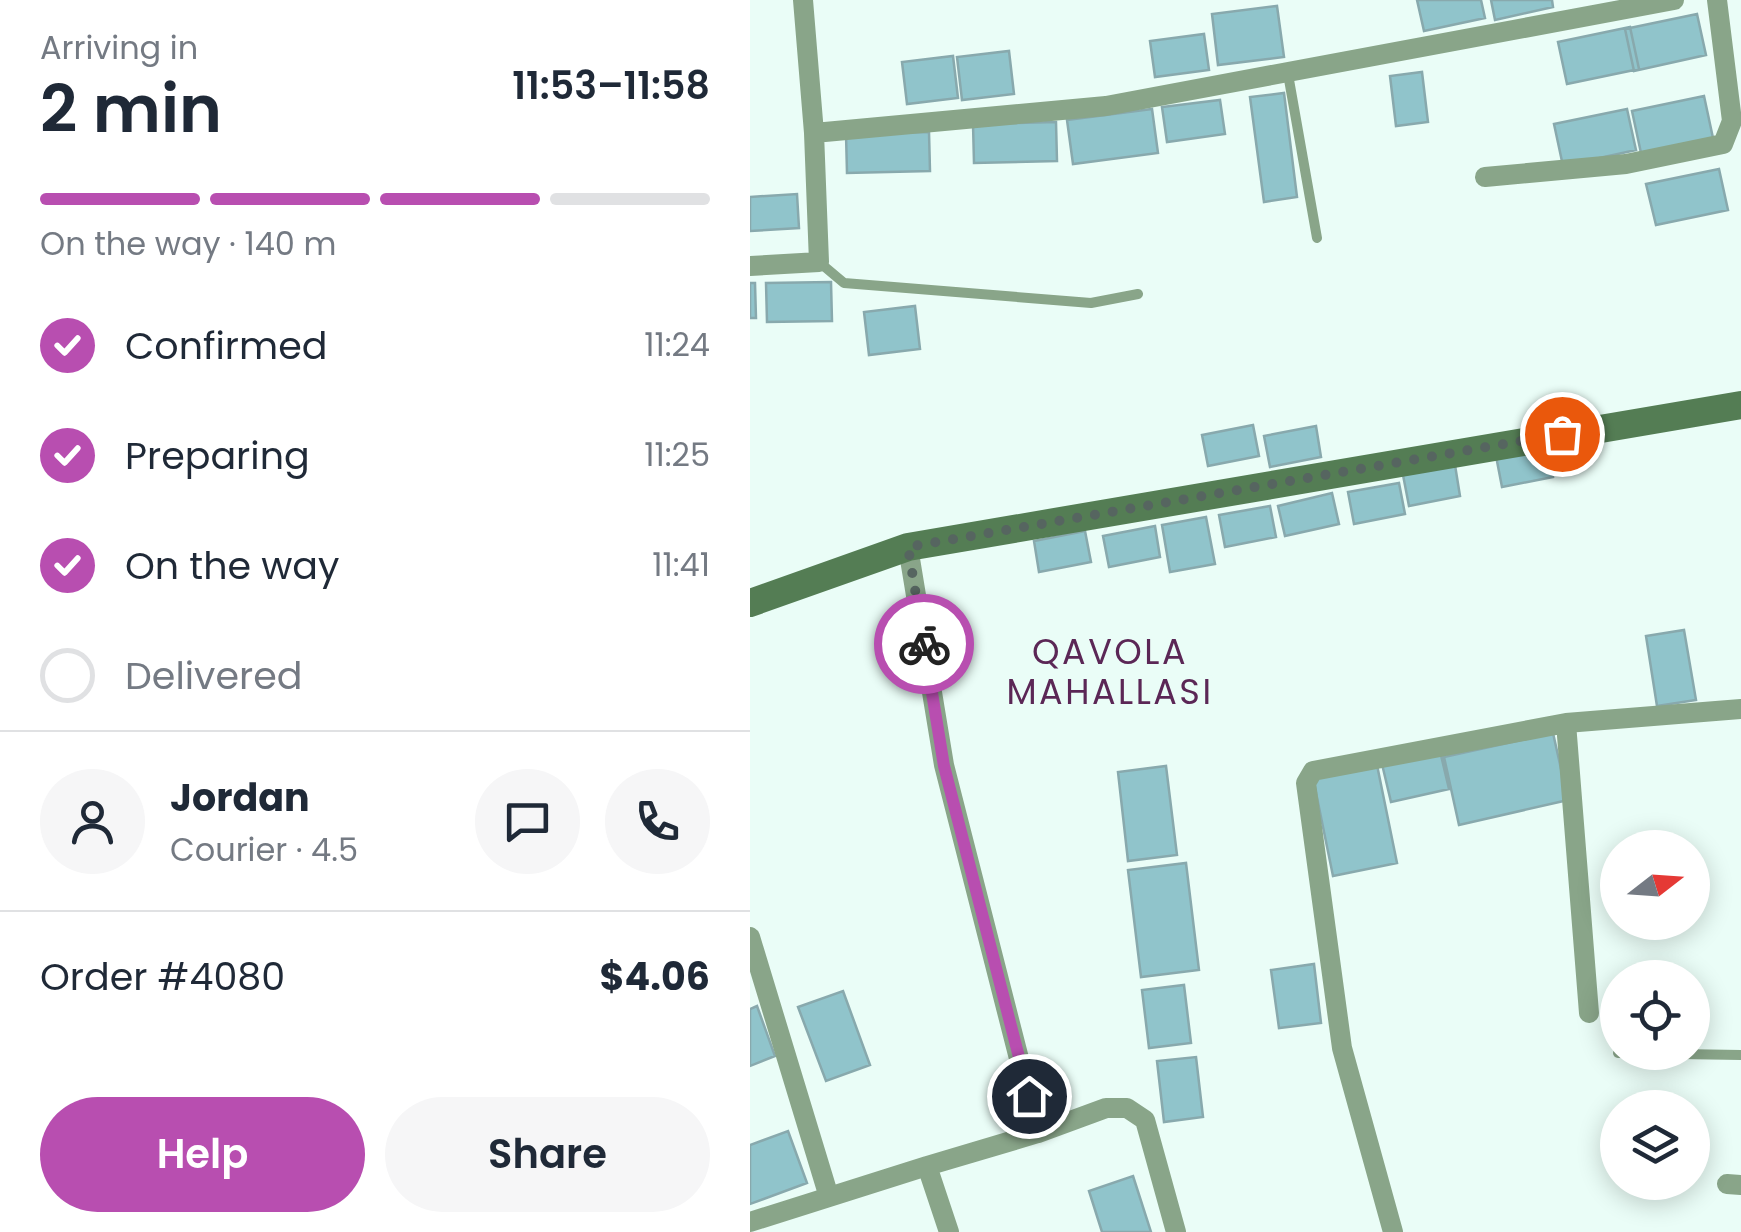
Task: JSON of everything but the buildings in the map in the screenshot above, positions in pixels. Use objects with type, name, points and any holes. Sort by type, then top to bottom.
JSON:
[{"type":"street","points":[[750,266],[820,262],[803,0]]},
{"type":"street","points":[[814,133],[1106,106],[1674,0]]},
{"type":"street","points":[[1484,177],[1626,164],[1724,144],[1732,122],[1717,0]]},
{"type":"street","points":[[750,604],[908,547],[1741,405]]},
{"type":"street","points":[[908,547],[944,766],[1038,1133]]},
{"type":"street","points":[[1393,1232],[1342,1048],[1306,783],[1313,771],[1566,723],[1741,709]]},
{"type":"street","points":[[1566,723],[1589,1013]]},
{"type":"street","points":[[750,937],[829,1197]]},
{"type":"street","points":[[750,1222],[1038,1133],[1106,1108],[1127,1108],[1144,1120],[1176,1232]]},
{"type":"street","points":[[927,1166],[949,1232]]},
{"type":"lane","points":[[1288,74],[1316,238]]},
{"type":"lane","points":[[820,262],[844,283],[1092,303],[1138,294]]},
{"type":"lane","points":[[1710,1055],[1741,1055]]},
{"type":"way so far","points":[[924,644],[908,547],[1562,434]]},
{"type":"district","name":"QAVOLA MAHALLASI","points":[[1110,672]]},
{"type":"route","points":[[924,644],[944,766],[1029,1096]]}]
